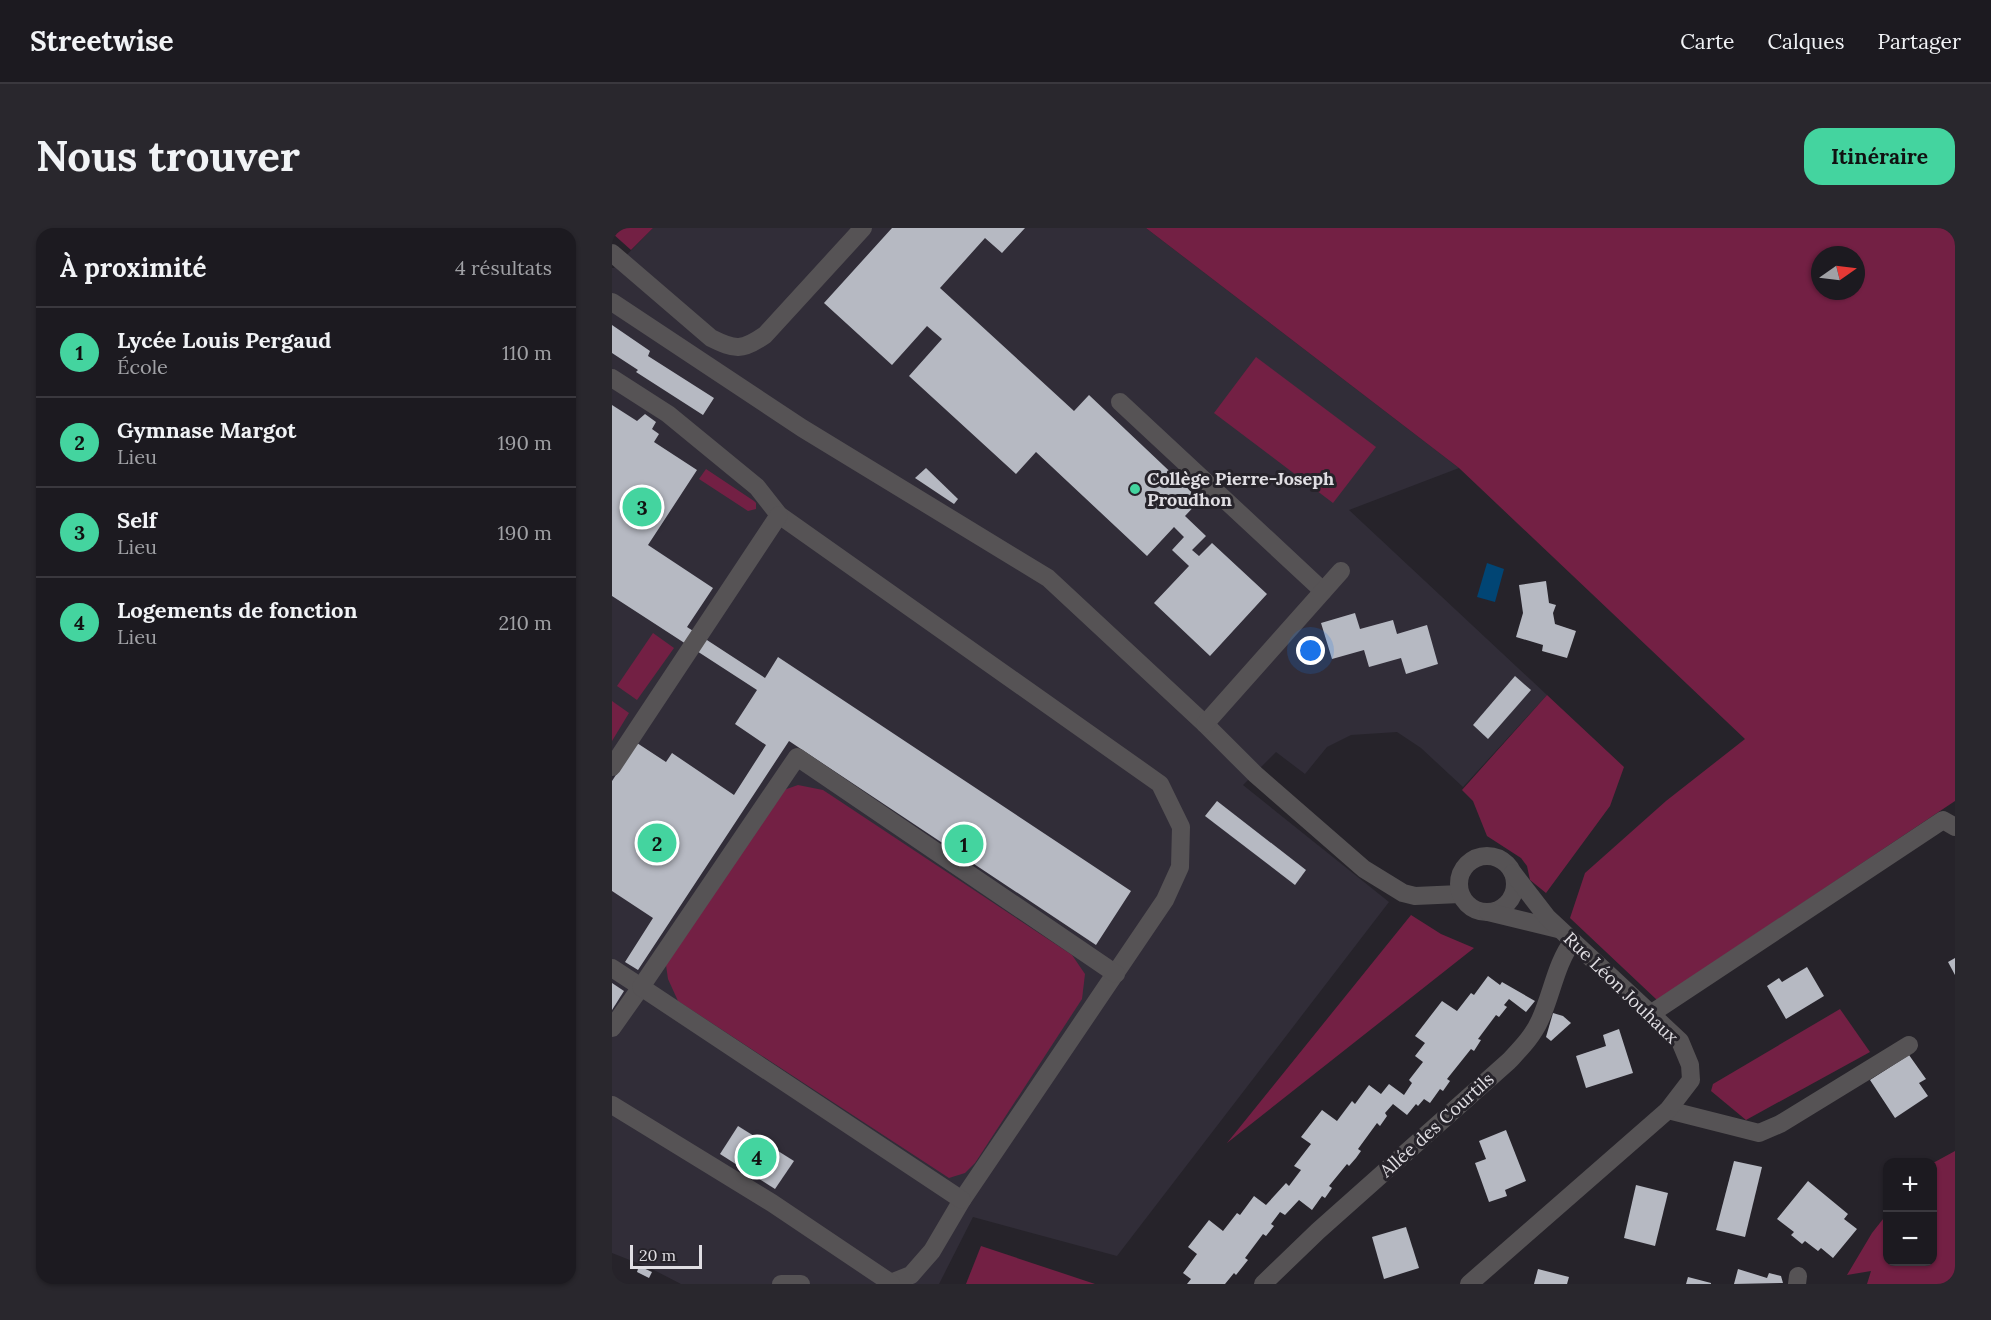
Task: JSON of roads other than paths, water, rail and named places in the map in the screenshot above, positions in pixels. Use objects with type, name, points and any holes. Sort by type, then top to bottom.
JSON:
[{"type":"street","points":[[612,253],[711,338],[729,347],[741,347],[754,343],[765,335],[864,228]]},
{"type":"street","points":[[612,302],[802,428],[1048,578],[1205,724],[1255,774],[1364,869],[1389,887],[1415,896],[1460,894]]},
{"type":"street","points":[[612,378],[668,414],[757,487],[779,515],[1160,784],[1181,827],[1180,867],[1165,900],[962,1200],[932,1251],[911,1275],[890,1283],[772,1203],[612,1105]]},
{"type":"street","points":[[1120,402],[1323,591]]},
{"type":"street","points":[[612,767],[779,515]]},
{"type":"street","points":[[1205,724],[1341,571]]},
{"type":"street","points":[[612,1028],[797,757],[1116,974]]},
{"type":"street","points":[[1652,1013],[1943,820],[1955,827]]},
{"type":"street","points":[[1488,912],[1505,906],[1511,899],[1515,882],[1513,873],[1502,860],[1494,856],[1476,857],[1463,868],[1459,876],[1460,894],[1465,902],[1472,908],[1567,935]]},
{"type":"street","name":"Rue Léon Jouhaux","points":[[1469,1284],[1668,1110],[1692,1080],[1690,1065],[1680,1041],[1547,917],[1513,873]]},
{"type":"street","name":"Allée des Courtils","points":[[1263,1284],[1318,1231],[1509,1061],[1533,1035],[1542,1018],[1566,950],[1567,935]]},
{"type":"street","points":[[612,968],[962,1200]]},
{"type":"street","points":[[1668,1110],[1759,1133],[1780,1124],[1909,1045]]},
{"type":"street","points":[[781,1284],[801,1284]]},
{"type":"water","points":[[1487,563],[1504,569],[1495,602],[1477,597]]},
{"type":"place","name":"Collège Pierre-Joseph Proudhon","points":[[1135,489]]},
{"type":"place","name":"Self","points":[[642,507]]},
{"type":"place","name":"Gymnase Margot","points":[[657,843]]},
{"type":"place","name":"Lycée Louis Pergaud","points":[[964,844]]},
{"type":"place","name":"Logements de fonction","points":[[757,1157]]}]
